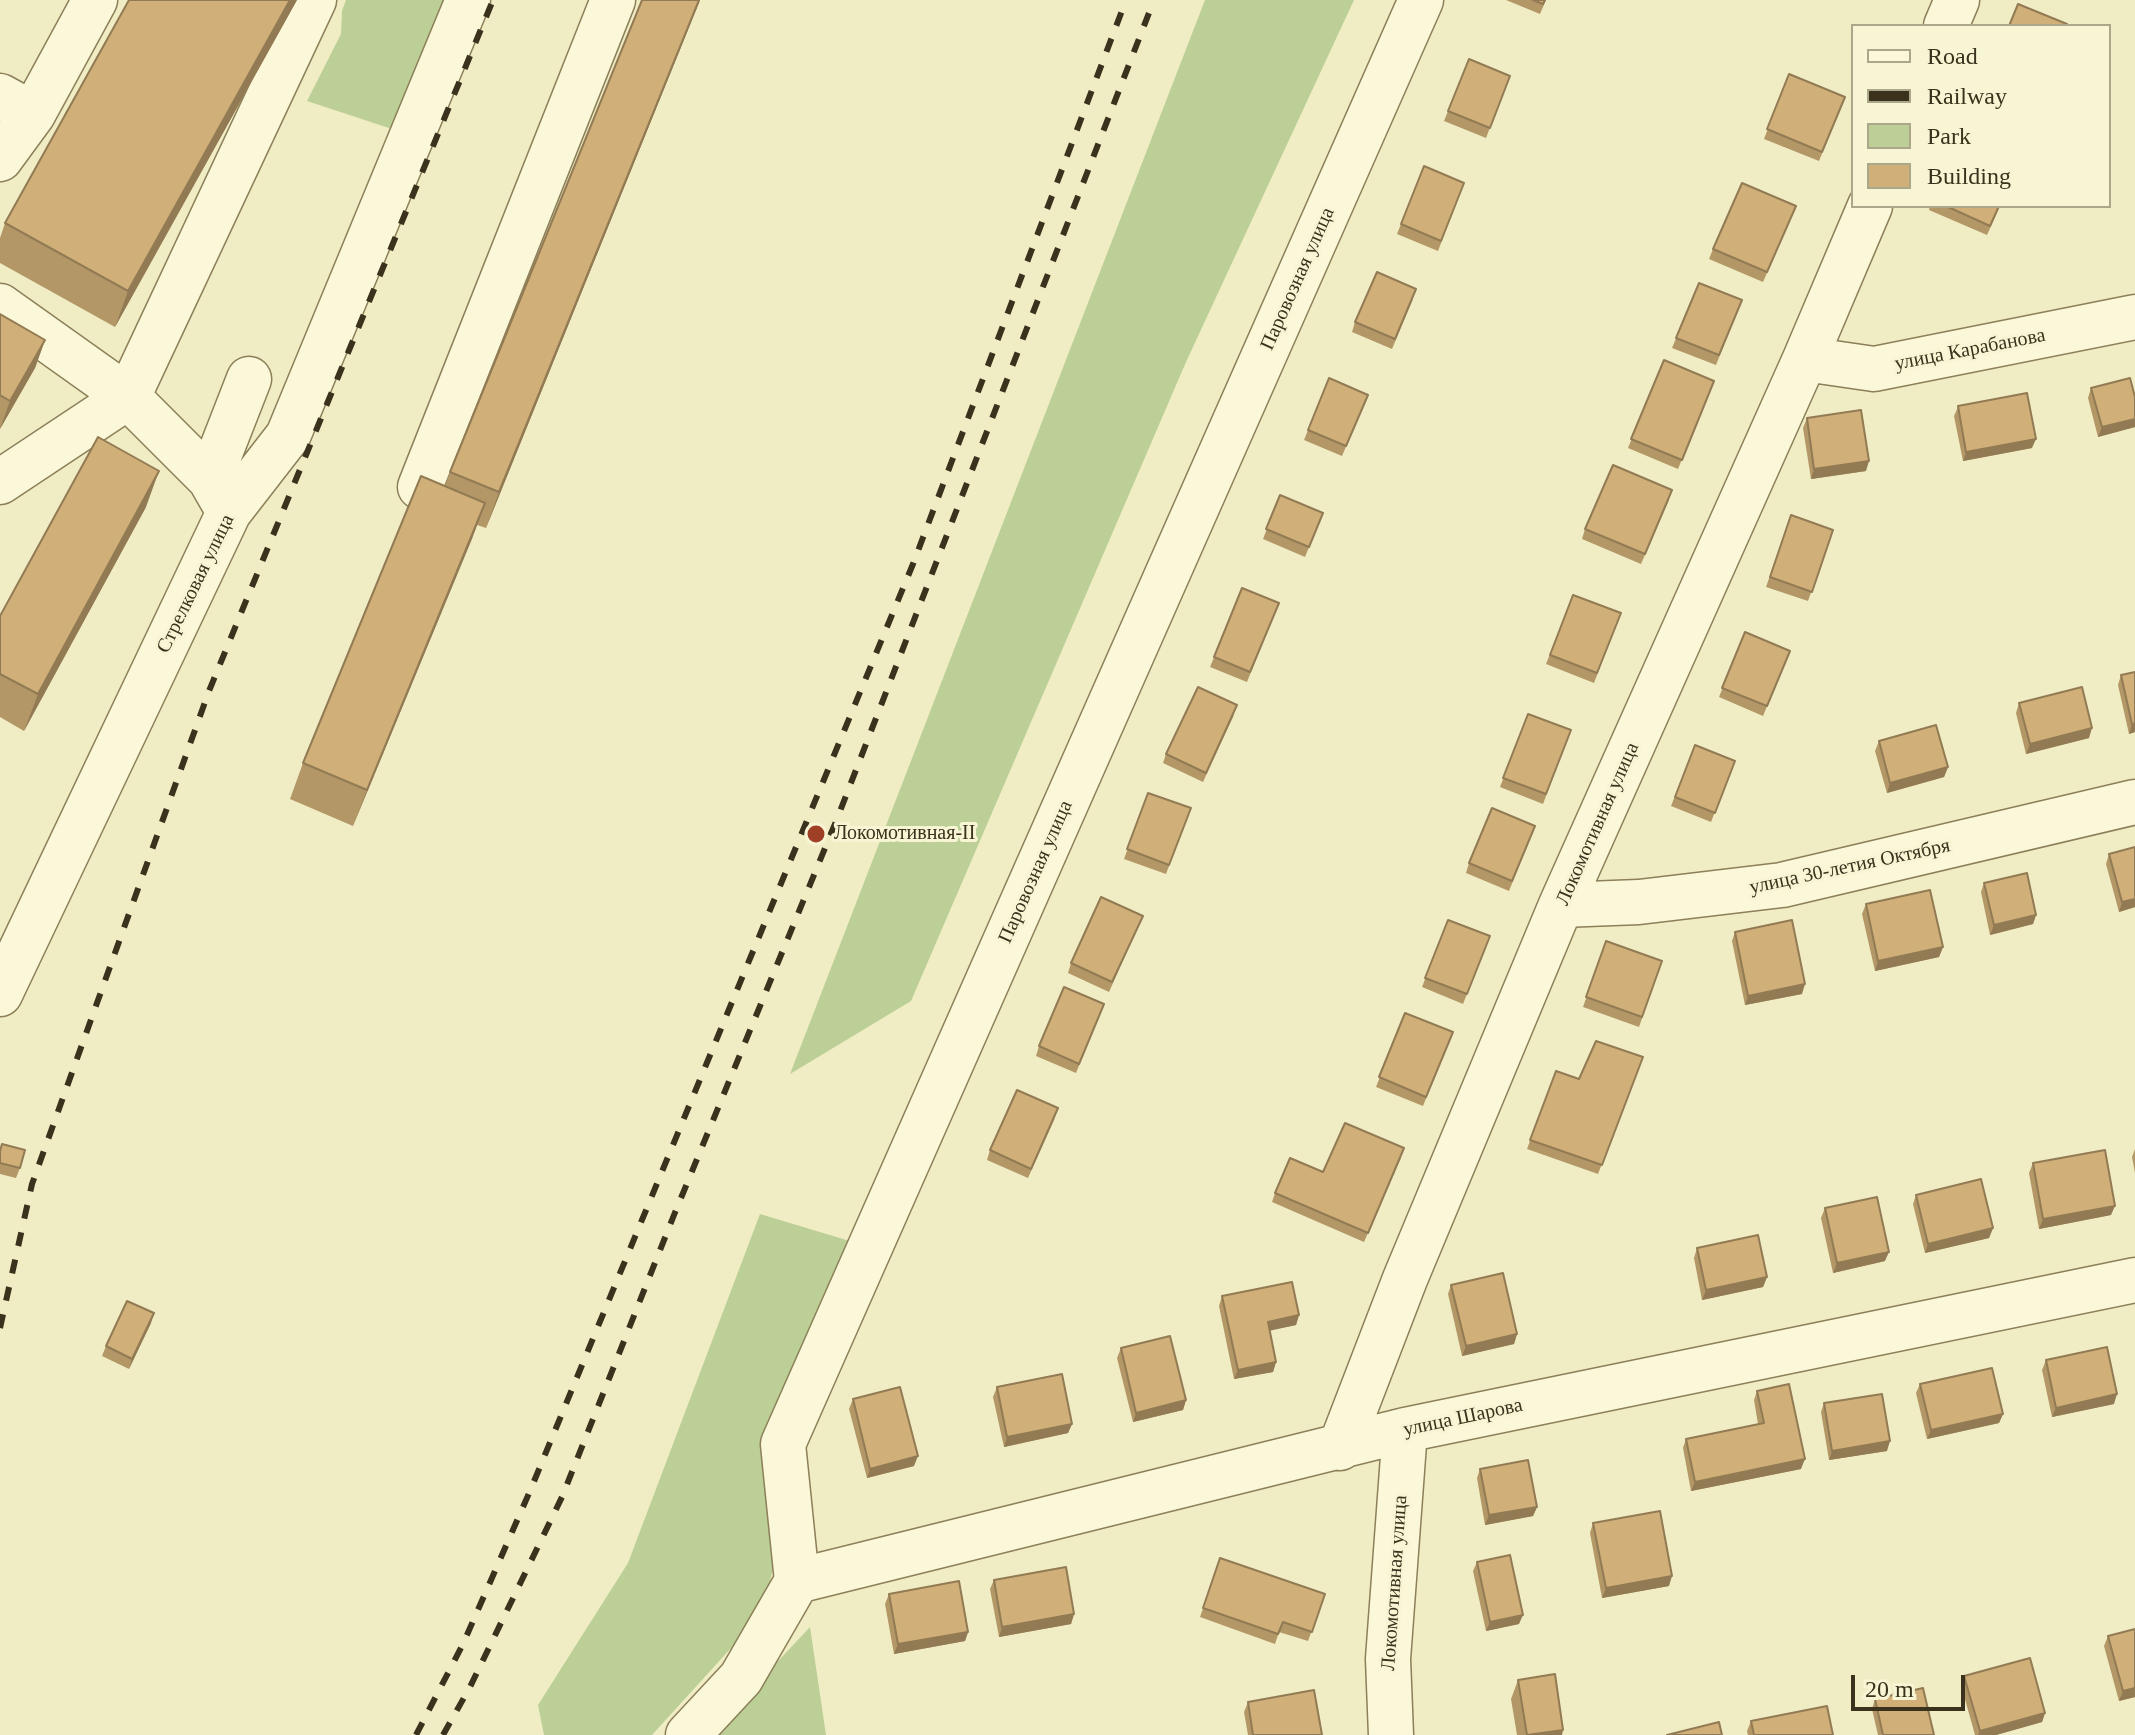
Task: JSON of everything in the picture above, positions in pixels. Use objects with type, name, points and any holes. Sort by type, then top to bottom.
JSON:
[{"type":"street","points":[[0,159],[16,105],[95,0]]},
{"type":"street","points":[[0,482],[128,397],[314,0]]},
{"type":"street","name":"Стрелковая улица","points":[[0,994],[220,495],[288,436],[468,0]]},
{"type":"street","points":[[420,487],[613,0]]},
{"type":"street","name":"Паровозная улица","points":[[797,1581],[783,1444],[1421,0]]},
{"type":"street","points":[[1947,24],[1957,0]]},
{"type":"street","name":"Локомотивная улица","points":[[1340,1448],[1405,1279],[1561,905],[1869,208]]},
{"type":"street","points":[[0,306],[128,397],[220,495]]},
{"type":"street","name":"улица Карабанова","points":[[1805,359],[1874,369],[2135,317]]},
{"type":"street","points":[[220,495],[249,379]]},
{"type":"street","name":"улица 30-летия Октября","points":[[1561,905],[1639,902],[1782,885],[2135,802]]},
{"type":"street","name":"улица Шарова","points":[[797,1581],[1405,1430],[2135,1280]]},
{"type":"street","name":"Локомотивная улица","points":[[1391,1735],[1388,1659],[1405,1430]]},
{"type":"street","points":[[688,1735],[741,1678],[797,1581]]},
{"type":"green space","points":[[346,0],[447,0],[398,131],[307,101],[341,34]]},
{"type":"green space","points":[[1205,0],[1354,0],[1186,362],[911,1001],[790,1074]]},
{"type":"green space","points":[[760,1214],[853,1242],[762,1614],[652,1735],[544,1735],[538,1705],[628,1563]]},
{"type":"green space","points":[[810,1627],[826,1735],[709,1735]]},
{"type":"building","points":[[129,0],[290,0],[128,291],[5,223]]},
{"type":"building","points":[[642,0],[699,0],[499,492],[450,472]]},
{"type":"building","points":[[2018,4],[2067,24],[2010,24]]},
{"type":"building","points":[[1469,59],[1510,76],[1490,128],[1448,111]]},
{"type":"building","points":[[1789,74],[1845,97],[1822,152],[1767,129]]},
{"type":"building","points":[[1424,166],[1464,183],[1441,241],[1401,224]]},
{"type":"building","points":[[1742,183],[1796,206],[1767,272],[1713,249]]},
{"type":"building","points":[[1950,208],[1998,208],[1990,226]]},
{"type":"building","points":[[1377,272],[1416,289],[1395,339],[1355,322]]},
{"type":"building","points":[[1699,283],[1742,300],[1719,355],[1676,338]]},
{"type":"building","points":[[0,314],[45,340],[10,401],[0,395]]},
{"type":"building","points":[[1664,360],[1714,381],[1682,460],[1631,439]]},
{"type":"building","points":[[1329,378],[1368,395],[1346,446],[1308,430]]},
{"type":"building","points":[[2130,378],[2135,397],[2135,419],[2102,427],[2091,388]]},
{"type":"building","points":[[2027,393],[2036,439],[1966,452],[1958,406]]},
{"type":"building","points":[[1861,410],[1869,461],[1814,469],[1807,418]]},
{"type":"building","points":[[98,437],[159,471],[38,694],[0,674],[0,616]]},
{"type":"building","points":[[1613,465],[1672,490],[1645,554],[1585,529]]},
{"type":"building","points":[[421,476],[485,503],[367,790],[303,763]]},
{"type":"building","points":[[1280,495],[1323,513],[1309,547],[1266,529]]},
{"type":"building","points":[[1791,515],[1833,530],[1812,592],[1770,577]]},
{"type":"building","points":[[1242,588],[1279,603],[1250,672],[1214,657]]},
{"type":"building","points":[[1573,595],[1621,613],[1597,673],[1550,655]]},
{"type":"building","points":[[1745,632],[1790,651],[1767,706],[1722,688]]},
{"type":"building","points":[[2135,672],[2135,724],[2132,724],[2121,675]]},
{"type":"building","points":[[1198,687],[1237,705],[1206,773],[1166,754]]},
{"type":"building","points":[[2082,687],[2092,728],[2030,744],[2019,703]]},
{"type":"building","points":[[1528,714],[1571,730],[1546,794],[1503,778]]},
{"type":"building","points":[[1936,725],[1948,767],[1890,783],[1879,741]]},
{"type":"building","points":[[1695,745],[1735,761],[1715,813],[1675,797]]},
{"type":"building","points":[[1148,793],[1191,808],[1169,865],[1127,849]]},
{"type":"building","points":[[1492,808],[1535,826],[1512,881],[1469,863]]},
{"type":"building","points":[[2135,847],[2135,899],[2122,902],[2109,854]]},
{"type":"building","points":[[2027,873],[2036,915],[1994,925],[1984,883]]},
{"type":"building","points":[[1930,890],[1943,947],[1878,961],[1866,904]]},
{"type":"building","points":[[1101,897],[1143,916],[1112,982],[1071,963]]},
{"type":"building","points":[[1448,920],[1490,936],[1467,994],[1425,978]]},
{"type":"building","points":[[1792,920],[1805,984],[1748,996],[1735,932]]},
{"type":"building","points":[[1606,941],[1662,961],[1642,1017],[1586,997]]},
{"type":"building","points":[[1064,987],[1104,1004],[1079,1064],[1039,1046]]},
{"type":"building","points":[[1405,1013],[1453,1032],[1426,1097],[1379,1077]]},
{"type":"building","points":[[1596,1041],[1643,1057],[1602,1165],[1530,1140],[1556,1071],[1579,1079]]},
{"type":"building","points":[[1017,1090],[1058,1108],[1031,1169],[990,1150]]},
{"type":"building","points":[[1345,1123],[1404,1148],[1368,1233],[1275,1193],[1290,1158],[1323,1172]]},
{"type":"building","points":[[2,1144],[25,1150],[20,1168],[0,1163]]},
{"type":"building","points":[[2105,1150],[2115,1206],[2043,1219],[2033,1163]]},
{"type":"building","points":[[1981,1179],[1993,1228],[1928,1244],[1916,1195]]},
{"type":"building","points":[[1877,1197],[1889,1252],[1837,1263],[1825,1208]]},
{"type":"building","points":[[1758,1235],[1767,1277],[1706,1290],[1697,1248]]},
{"type":"building","points":[[1503,1273],[1517,1334],[1466,1346],[1451,1285]]},
{"type":"building","points":[[1292,1282],[1299,1315],[1268,1322],[1276,1362],[1238,1370],[1222,1296]]},
{"type":"building","points":[[127,1301],[154,1313],[132,1359],[106,1346]]},
{"type":"building","points":[[1170,1336],[1186,1400],[1136,1413],[1121,1348]]},
{"type":"building","points":[[2107,1347],[2117,1394],[2056,1408],[2046,1360]]},
{"type":"building","points":[[1992,1368],[2003,1414],[1931,1430],[1920,1384]]},
{"type":"building","points":[[1062,1374],[1072,1424],[1007,1437],[997,1387]]},
{"type":"building","points":[[1789,1384],[1805,1459],[1695,1482],[1686,1439],[1764,1423],[1757,1391]]},
{"type":"building","points":[[900,1387],[918,1456],[870,1469],[853,1399]]},
{"type":"building","points":[[1882,1394],[1890,1441],[1832,1451],[1824,1403]]},
{"type":"building","points":[[1528,1460],[1537,1507],[1489,1515],[1480,1469]]},
{"type":"building","points":[[1660,1511],[1672,1576],[1606,1588],[1593,1523]]},
{"type":"building","points":[[1510,1555],[1523,1615],[1490,1622],[1477,1562]]},
{"type":"building","points":[[1220,1558],[1325,1594],[1312,1632],[1283,1622],[1278,1634],[1203,1608]]},
{"type":"building","points":[[1066,1567],[1074,1614],[1002,1627],[994,1580]]},
{"type":"building","points":[[959,1581],[968,1632],[898,1644],[889,1594]]},
{"type":"building","points":[[2135,1629],[2135,1688],[2123,1691],[2108,1636]]},
{"type":"building","points":[[2030,1658],[2045,1713],[1980,1731],[1964,1676]]},
{"type":"building","points":[[1555,1674],[1563,1730],[1527,1735],[1518,1680]]},
{"type":"building","points":[[1923,1688],[1934,1735],[1883,1735],[1875,1699]]},
{"type":"building","points":[[1314,1690],[1322,1735],[1253,1735],[1248,1702]]},
{"type":"building","points":[[1827,1706],[1833,1735],[1754,1735],[1751,1721]]},
{"type":"building","points":[[1719,1722],[1722,1735],[1667,1735]]},
{"type":"railway","points":[[0,1328],[32,1184],[209,691],[493,0]]},
{"type":"railway","points":[[416,1735],[463,1644],[530,1491],[913,564],[1126,0]]},
{"type":"railway","points":[[443,1735],[470,1687],[562,1497],[837,819],[1154,0]]},
{"type":"place","name":"Локомотивная-II","points":[[816,834]]}]
